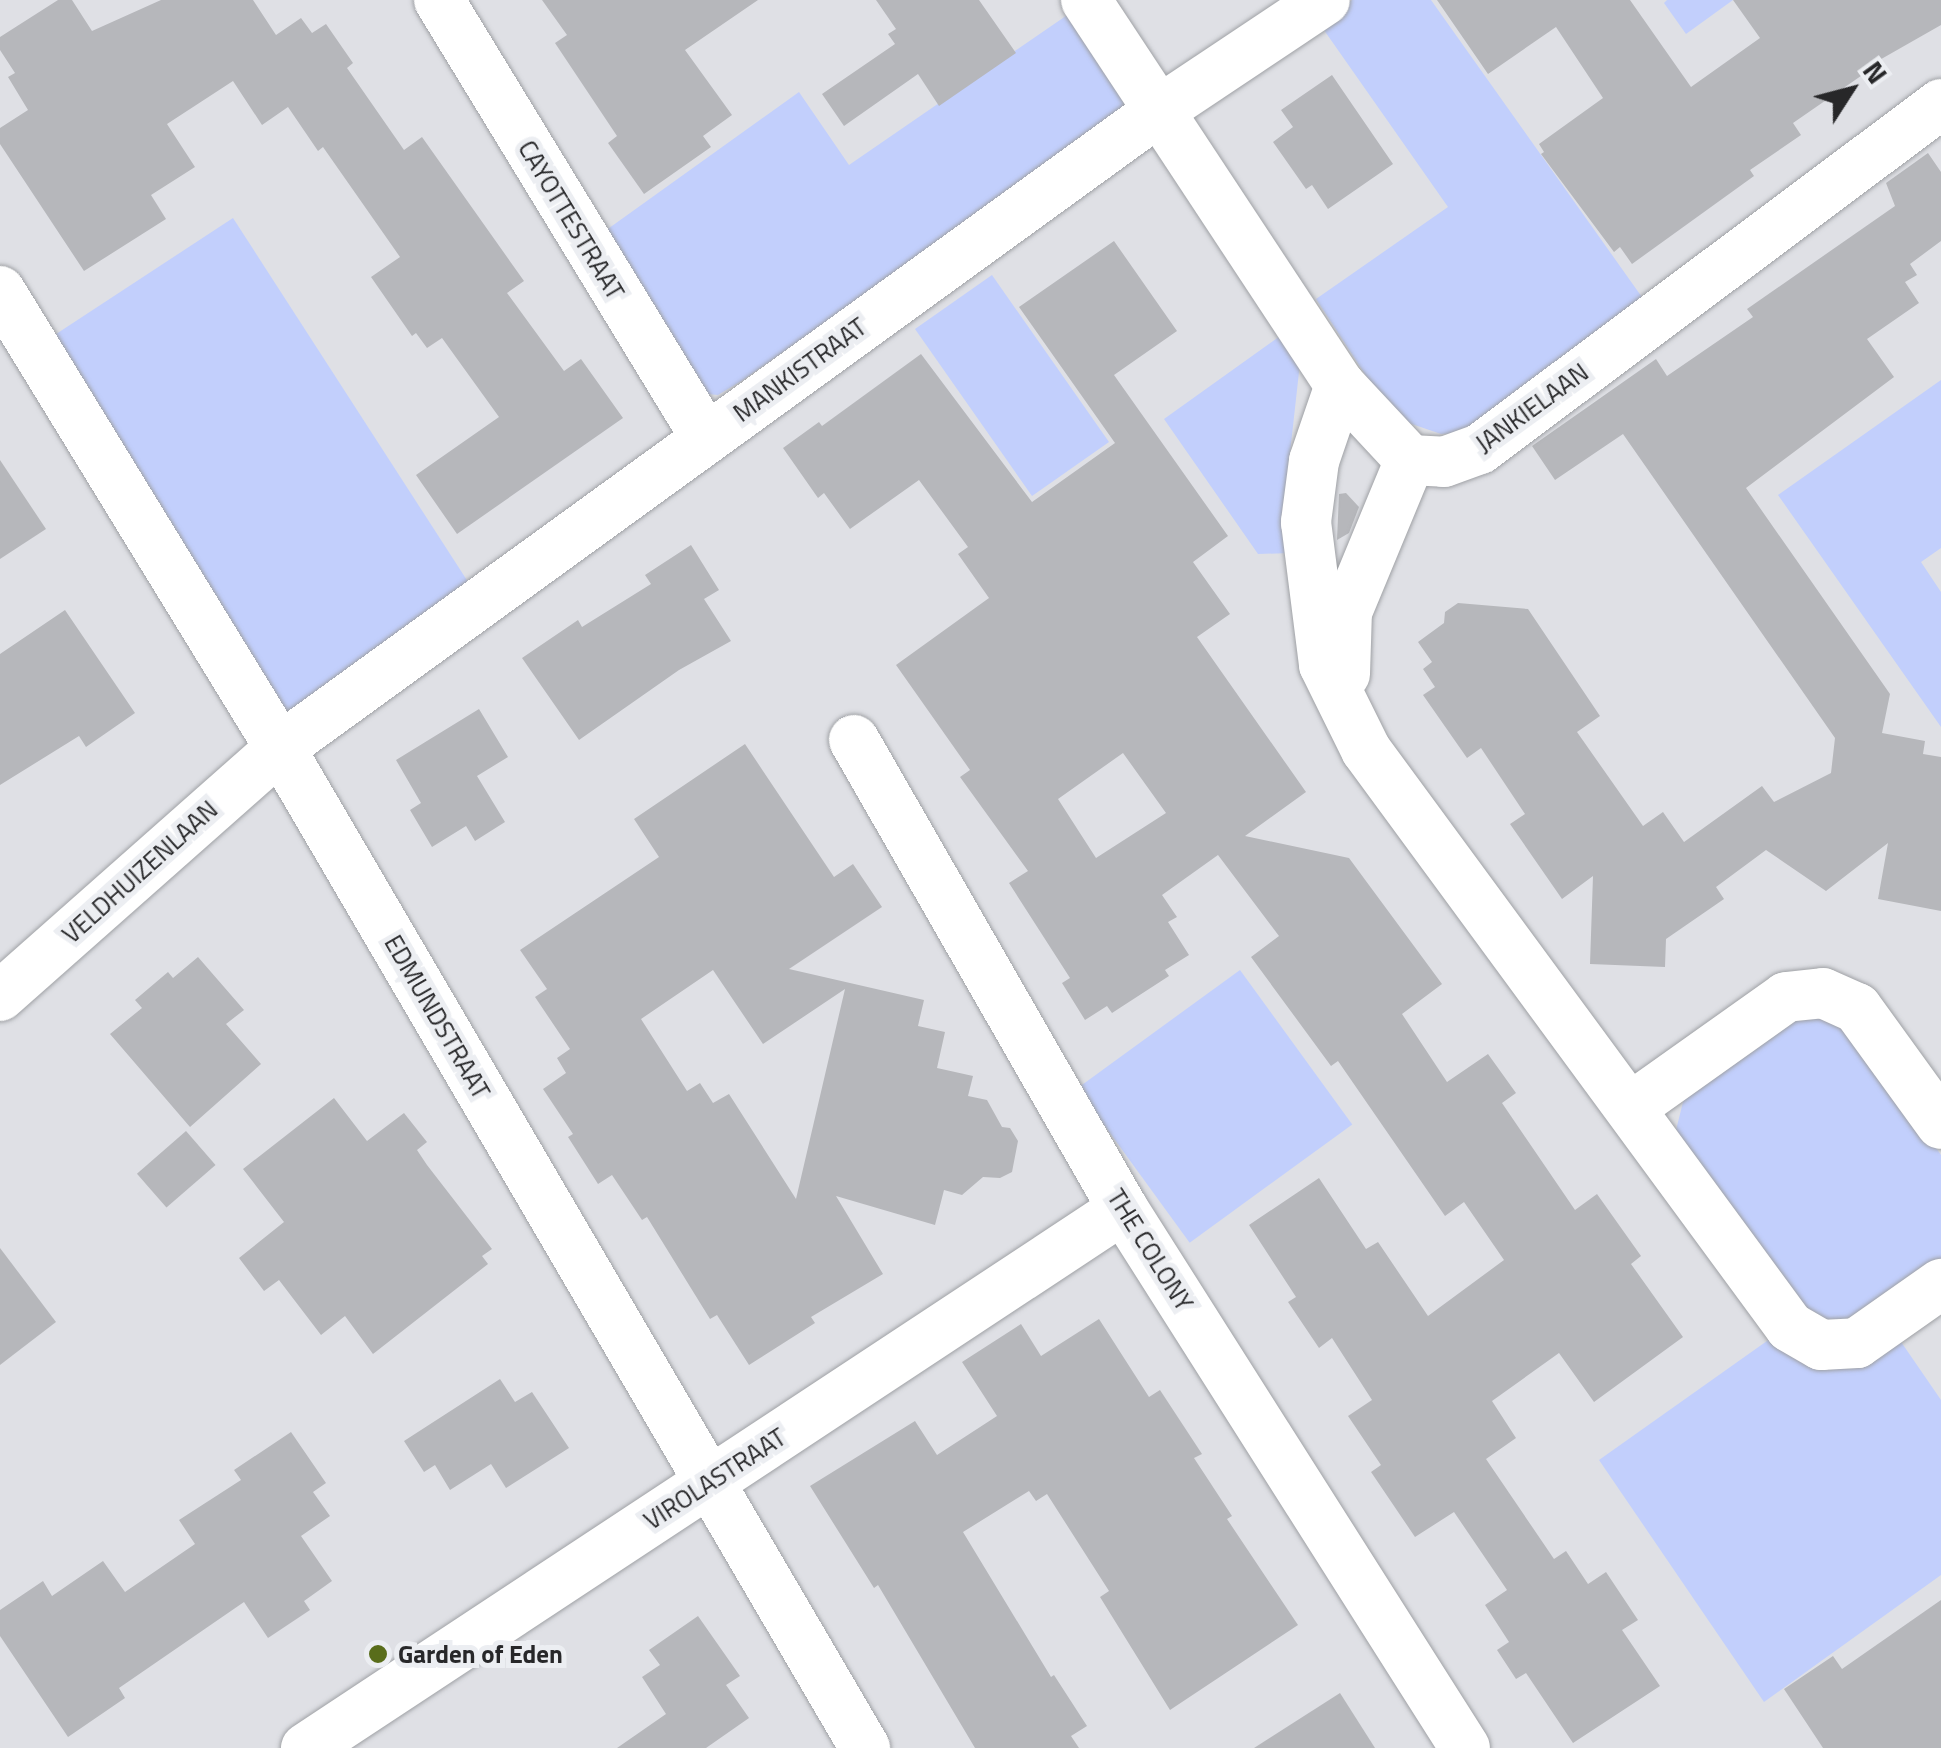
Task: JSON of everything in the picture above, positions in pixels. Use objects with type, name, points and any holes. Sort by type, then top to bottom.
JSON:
[{"type":"street","name":"CAYOTTESTRAAT","points":[[439,0],[706,438]]},
{"type":"street","points":[[1086,0],[1340,385],[1410,460],[1347,612],[1344,709]]},
{"type":"street","name":"MANKISTRAAT","points":[[280,748],[1160,110],[1325,0]]},
{"type":"street","name":"JANKIELAAN","points":[[1410,460],[1444,462],[1480,449],[1941,104]]},
{"type":"street","name":"EDMUNDSTRAAT","points":[[0,291],[13,344],[280,748],[865,1748]]},
{"type":"street","points":[[1340,385],[1314,461],[1306,522],[1324,665],[1366,750],[1790,1327],[1821,1346],[1857,1343],[1941,1284]]},
{"type":"street","name":"THE COLONY","points":[[854,740],[1122,1209],[1465,1748]]},
{"type":"street","name":"VELDHUIZENLAAN","points":[[0,996],[280,748]]},
{"type":"street","points":[[1630,1108],[1786,997],[1823,993],[1858,1008],[1941,1124]]},
{"type":"street","name":"VIROLASTRAAT","points":[[306,1748],[1122,1209]]},
{"type":"shaded area","points":[[1352,0],[1431,0],[1649,307],[1471,433],[1441,434],[1406,422],[1383,402],[1316,299],[1448,207],[1319,23]]},
{"type":"shaded area","points":[[1733,0],[1686,34],[1664,3]]},
{"type":"shaded area","points":[[1076,9],[1134,94],[1119,116],[743,380],[718,395],[697,393],[598,236],[799,92],[849,165]]},
{"type":"shaded area","points":[[233,218],[472,588],[302,711],[284,712],[47,340]]},
{"type":"shaded area","points":[[992,275],[1109,442],[1032,496],[915,329]]},
{"type":"shaded area","points":[[1287,331],[1301,354],[1283,516],[1290,553],[1258,554],[1164,419]]},
{"type":"shaded area","points":[[1941,380],[1941,548],[1921,562],[1941,592],[1941,727],[1778,495]]},
{"type":"shaded area","points":[[1240,970],[1352,1125],[1190,1243],[1077,1088]]},
{"type":"shaded area","points":[[1818,1013],[1851,1026],[1941,1155],[1941,1264],[1861,1322],[1821,1329],[1676,1130],[1685,1094],[1797,1015]]},
{"type":"shaded area","points":[[1774,1336],[1897,1336],[1941,1400],[1941,1575],[1764,1702],[1599,1460]]},
{"type":"building","points":[[58,0],[72,0],[92,31],[161,0],[253,0],[276,35],[301,18],[312,33],[326,24],[353,63],[347,68],[404,150],[422,137],[524,281],[507,293],[564,371],[581,359],[623,418],[457,534],[416,475],[499,417],[442,338],[427,348],[416,333],[412,336],[371,277],[400,257],[323,147],[318,151],[288,107],[262,125],[233,81],[167,124],[195,167],[151,195],[166,219],[84,271],[0,144],[0,128],[28,110],[8,77],[15,73],[0,50],[0,37]]},
{"type":"building","points":[[542,0],[758,0],[685,50],[732,115],[703,136],[711,147],[644,194],[608,143],[617,136],[555,43],[567,35]]},
{"type":"building","points":[[876,0],[979,0],[1016,53],[939,106],[918,74],[844,126],[822,94],[895,44],[888,34],[896,29]]},
{"type":"building","points":[[1437,0],[1630,0],[1691,87],[1760,38],[1733,0],[1941,0],[1941,25],[1869,66],[1871,69],[1793,123],[1801,135],[1750,170],[1754,176],[1632,264],[1620,247],[1614,252],[1541,154],[1544,152],[1539,144],[1603,98],[1556,27],[1488,74]]},
{"type":"building","points":[[1332,75],[1393,164],[1328,209],[1312,185],[1306,189],[1273,142],[1293,127],[1281,110]]},
{"type":"building","points":[[1928,153],[1941,172],[1941,241],[1910,264],[1917,275],[1905,282],[1919,303],[1867,339],[1894,377],[1746,488],[1890,694],[1882,733],[1925,741],[1923,754],[1941,757],[1941,911],[1878,899],[1888,843],[1826,891],[1766,850],[1716,887],[1724,899],[1666,939],[1665,967],[1590,964],[1593,876],[1562,899],[1510,824],[1525,814],[1481,748],[1467,758],[1423,695],[1435,687],[1423,669],[1432,662],[1418,642],[1444,623],[1445,612],[1458,603],[1528,609],[1600,716],[1577,732],[1643,826],[1663,812],[1684,842],[1762,786],[1774,802],[1831,773],[1835,738],[1623,434],[1555,480],[1532,446],[1656,359],[1667,376],[1753,317],[1747,309],[1895,206],[1886,183]]},
{"type":"building","points":[[1114,241],[1177,331],[1114,375],[1228,536],[1193,562],[1230,614],[1197,637],[1306,792],[1245,836],[1349,858],[1442,984],[1402,1014],[1447,1082],[1488,1054],[1516,1093],[1502,1103],[1575,1210],[1597,1194],[1641,1256],[1631,1264],[1683,1337],[1594,1402],[1559,1353],[1492,1401],[1516,1438],[1486,1459],[1554,1559],[1566,1551],[1588,1584],[1606,1572],[1638,1620],[1622,1630],[1660,1686],[1573,1743],[1526,1673],[1516,1679],[1497,1650],[1509,1642],[1485,1605],[1507,1590],[1454,1512],[1415,1537],[1371,1472],[1381,1465],[1348,1416],[1372,1400],[1332,1338],[1319,1348],[1288,1302],[1296,1297],[1249,1225],[1319,1178],[1366,1249],[1378,1242],[1428,1316],[1504,1260],[1464,1202],[1445,1216],[1338,1061],[1331,1066],[1251,957],[1279,936],[1218,855],[1162,895],[1177,917],[1168,922],[1189,955],[1165,970],[1169,976],[1112,1013],[1107,1006],[1085,1020],[1062,983],[1070,978],[1009,883],[1028,871],[960,777],[970,770],[896,665],[989,598],[958,554],[968,547],[919,480],[850,529],[824,493],[818,498],[783,448],[819,422],[822,426],[921,354],[1032,502],[1115,443],[1019,307]],"holes":[[[1123,753],[1166,813],[1096,858],[1058,799]]]},
{"type":"building","points":[[0,460],[46,529],[0,559]]},
{"type":"building","points":[[1346,493],[1359,507],[1349,533],[1337,540],[1339,494]]},
{"type":"building","points":[[691,545],[719,590],[704,599],[731,641],[679,670],[579,740],[522,658],[578,620],[582,627],[651,584],[645,575]]},
{"type":"building","points":[[65,610],[135,713],[86,747],[79,736],[0,785],[0,654]]},
{"type":"building","points":[[479,709],[508,757],[477,776],[505,822],[475,841],[466,826],[432,847],[410,810],[421,803],[396,760]]},
{"type":"building","points":[[745,744],[834,877],[853,864],[882,907],[789,969],[924,1000],[918,1026],[945,1032],[937,1068],[973,1076],[968,1096],[987,1100],[1002,1127],[1010,1128],[1018,1141],[1012,1172],[1000,1178],[983,1177],[962,1195],[944,1190],[935,1225],[836,1196],[883,1274],[811,1317],[815,1323],[749,1365],[717,1315],[710,1319],[647,1217],[642,1220],[612,1175],[598,1184],[568,1137],[573,1134],[543,1089],[566,1073],[557,1058],[570,1049],[535,997],[547,989],[520,950],[659,857],[634,819]],"holes":[[[713,970],[763,1044],[845,989],[796,1199],[729,1094],[713,1103],[700,1083],[687,1091],[641,1019]]]},
{"type":"building","points":[[198,957],[244,1010],[226,1024],[261,1064],[190,1127],[110,1034],[142,1008],[135,1000],[168,972],[173,978]]},
{"type":"building","points":[[334,1098],[367,1141],[404,1113],[427,1142],[417,1150],[492,1249],[482,1256],[488,1264],[373,1354],[345,1316],[321,1335],[279,1280],[264,1291],[239,1258],[284,1222],[243,1169]]},
{"type":"building","points":[[186,1131],[216,1165],[166,1208],[137,1174]]},
{"type":"building","points":[[0,1248],[56,1322],[0,1365]]},
{"type":"building","points":[[1099,1319],[1149,1397],[1160,1390],[1202,1454],[1194,1458],[1232,1516],[1227,1519],[1298,1625],[1170,1710],[1100,1597],[1109,1591],[1047,1494],[1036,1501],[1029,1491],[963,1532],[1051,1677],[1054,1675],[1087,1726],[1071,1736],[1079,1748],[975,1748],[878,1585],[874,1588],[810,1486],[915,1421],[937,1455],[997,1416],[962,1362],[1021,1324],[1041,1356]]},
{"type":"building","points":[[500,1379],[515,1402],[532,1392],[569,1448],[506,1488],[491,1464],[450,1490],[435,1465],[424,1472],[404,1441]]},
{"type":"building","points":[[291,1432],[326,1483],[313,1492],[330,1516],[301,1536],[332,1581],[304,1601],[310,1610],[268,1638],[244,1602],[119,1688],[125,1698],[68,1737],[0,1636],[0,1610],[43,1581],[52,1596],[103,1561],[125,1592],[195,1544],[179,1520],[241,1480],[234,1470]]},
{"type":"building","points":[[1941,1600],[1941,1748],[1823,1748],[1784,1689],[1833,1656],[1842,1669]]},
{"type":"building","points":[[698,1616],[740,1676],[726,1685],[749,1718],[706,1748],[617,1748],[666,1714],[642,1677],[660,1665],[649,1650]]},
{"type":"building","points":[[1340,1693],[1375,1748],[1254,1748]]},
{"type":"place","name":"Garden of Eden","points":[[378,1654]]}]
